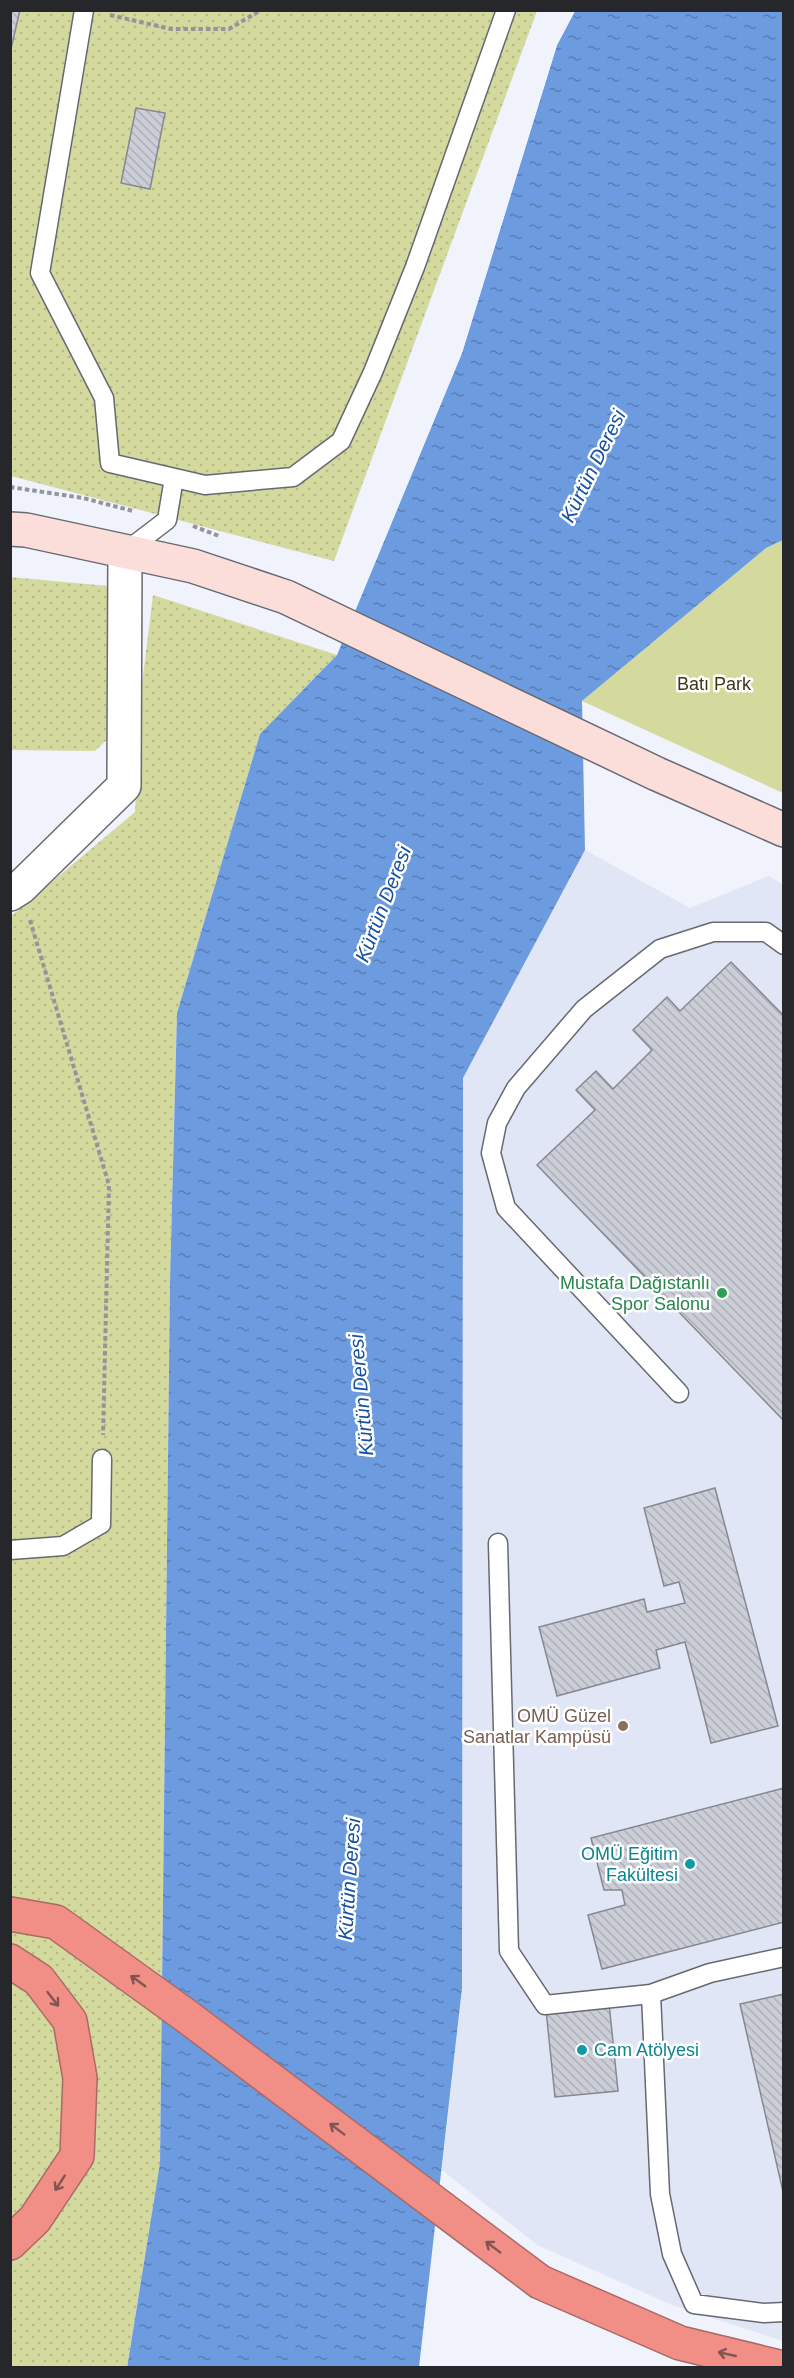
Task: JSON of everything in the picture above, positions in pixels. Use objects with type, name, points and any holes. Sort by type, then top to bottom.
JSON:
[{"type":"highway","points":[[10,1914],[56,1922],[185,2015],[540,2282],[680,2343],[783,2367]]},
{"type":"highway","points":[[10,1961],[39,1980],[70,2021],[80,2078],[77,2156],[35,2219],[10,2243]]},
{"type":"main road","points":[[10,529],[26,530],[193,566],[286,597],[657,774],[783,830]]},
{"type":"street","points":[[16,891],[124,786],[125,552]]},
{"type":"lane","points":[[84,10],[40,273],[104,398],[110,463],[205,485],[293,477],[341,441],[373,372],[415,267],[506,10]]},
{"type":"lane","points":[[125,552],[167,520],[174,478]]},
{"type":"lane","points":[[679,1393],[506,1208],[491,1153],[497,1123],[516,1088],[584,1009],[660,949],[713,932],[766,932],[783,945]]},
{"type":"lane","points":[[10,1550],[63,1546],[101,1524],[102,1460]]},
{"type":"lane","points":[[498,1543],[509,1951],[545,2005],[651,1994],[710,1973],[783,1957]]},
{"type":"lane","points":[[651,1994],[660,2194],[672,2254],[694,2304],[764,2313],[783,2312]]},
{"type":"path","points":[[103,13],[171,29],[230,29],[261,10]]},
{"type":"path","points":[[16,891],[109,1185],[102,1460]]},
{"type":"shaded area","name":"OMÜ Güzel Sanatlar Kampüsü","points":[[585,850],[690,908],[769,876],[784,885],[783,2341],[672,2305],[537,2245],[442,2170],[462,1988],[463,1078]]},
{"type":"green space","points":[[10,11],[537,11],[334,561],[11,476]]},
{"type":"green space","name":"Batı Park","points":[[783,540],[783,793],[582,701],[766,548]]},
{"type":"green space","points":[[10,577],[108,586],[115,732],[95,751],[11,750]]},
{"type":"green space","points":[[153,595],[337,655],[260,734],[177,1013],[170,1282],[160,2164],[127,2367],[11,2367],[10,917],[135,812],[142,684]]},
{"type":"water","name":"Kürtün Deresi","points":[[575,11],[783,11],[783,540],[766,548],[582,701],[585,850],[463,1078],[462,1988],[419,2367],[127,2368],[160,2163],[170,1282],[177,1013],[260,734],[337,655],[462,353],[557,45]]},
{"type":"pier","points":[[571,10],[575,11],[557,45],[462,353],[370,574],[367,573],[460,352],[554,45]]},
{"type":"building","points":[[10,10],[20,10],[10,53]]},
{"type":"building","points":[[136,108],[165,113],[150,189],[121,183]]},
{"type":"building","name":"Mustafa Dağıstanlı Spor Salonu","points":[[731,962],[784,1016],[784,1421],[537,1165],[595,1110],[576,1090],[596,1071],[613,1089],[652,1050],[633,1030],[667,997],[680,1011]]},
{"type":"building","points":[[715,1488],[778,1726],[711,1743],[685,1642],[656,1650],[660,1668],[557,1696],[539,1627],[644,1599],[647,1612],[685,1603],[679,1582],[664,1586],[644,1508]]},
{"type":"building","name":"OMÜ Eğitim Fakültesi","points":[[784,1788],[784,1922],[602,1969],[588,1915],[625,1905],[622,1890],[604,1890],[591,1838]]},
{"type":"building","points":[[784,1994],[784,2196],[740,2004]]},
{"type":"building","name":"Cam Atölyesi","points":[[609,2003],[618,2091],[555,2097],[546,2010]]},
{"type":"place","name":"Mustafa Dağıstanlı Spor Salonu","points":[[722,1293]]},
{"type":"place","name":"OMÜ Güzel Sanatlar Kampüsü","points":[[623,1726]]},
{"type":"place","name":"OMÜ Eğitim Fakültesi","points":[[690,1864]]},
{"type":"place","name":"Cam Atölyesi","points":[[582,2050]]}]
